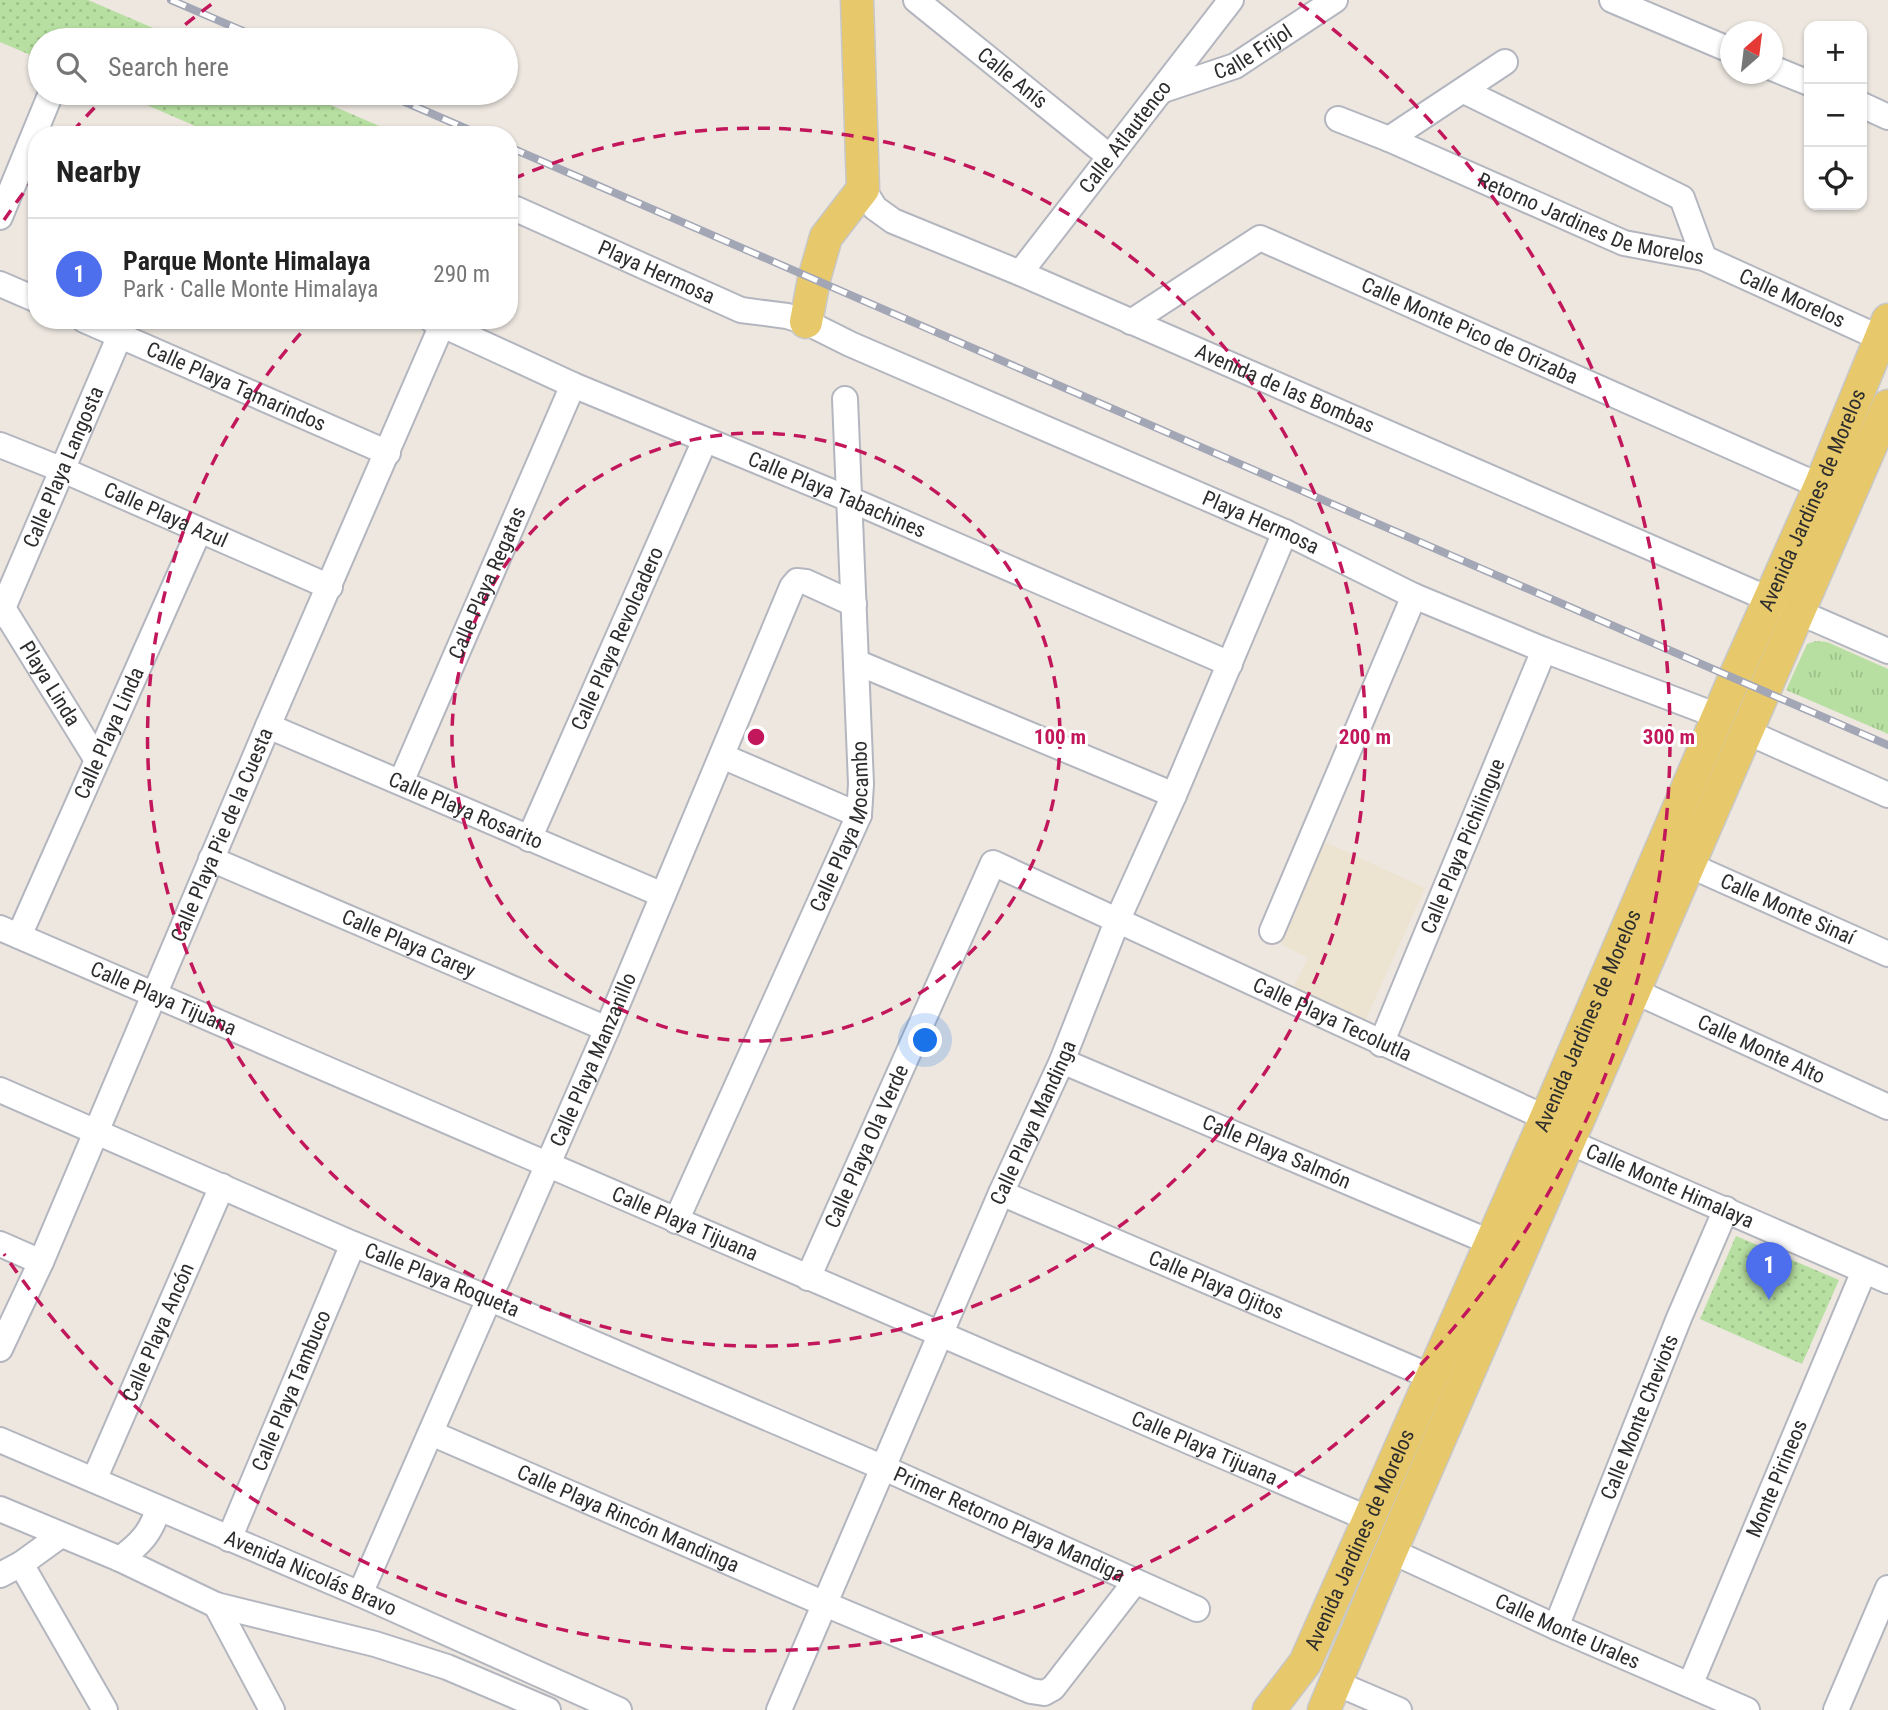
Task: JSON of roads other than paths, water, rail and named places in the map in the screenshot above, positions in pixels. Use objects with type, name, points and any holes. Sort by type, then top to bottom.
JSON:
[{"type":"main road","points":[[807,322],[814,279],[826,237],[863,189],[863,6]]},
{"type":"main road","name":"Avenida Jardines de Morelos","points":[[1269,1710],[1305,1663],[1492,1243],[1718,716],[1820,486],[1884,329]]},
{"type":"main road","name":"Avenida Jardines de Morelos","points":[[1330,1696],[1888,407]]},
{"type":"main road","points":[[1574,1053],[1603,1066]]},
{"type":"street","name":"Calle Anís","points":[[916,0],[1110,158]]},
{"type":"street","name":"Calle Atlautenco","points":[[1020,273],[1231,0]]},
{"type":"street","name":"Calle Frijol","points":[[1163,90],[1235,66],[1335,0]]},
{"type":"street","points":[[1615,0],[1720,45]]},
{"type":"street","points":[[1389,139],[1505,62]]},
{"type":"street","points":[[1783,72],[1804,81]]},
{"type":"street","name":"Retorno Jardines De Morelos","points":[[1464,91],[1682,198],[1704,258]]},
{"type":"street","points":[[37,126],[46,105]]},
{"type":"street","points":[[1867,107],[1888,117]]},
{"type":"street","name":"Retorno Jardines De Morelos","points":[[1338,119],[1624,243],[1704,258]]},
{"type":"street","points":[[0,217],[28,149]]},
{"type":"street","name":"Avenida de las Bombas","points":[[863,189],[875,208],[893,221],[1020,273],[1888,651]]},
{"type":"street","name":"Playa Hermosa","points":[[518,210],[741,310],[787,316],[807,322],[850,344],[1285,532],[1414,596],[1544,650],[1718,716]]},
{"type":"street","name":"Calle Monte Pico de Orizaba","points":[[1131,322],[1260,239],[1820,486]]},
{"type":"street","name":"Calle Morelos","points":[[1704,258],[1884,329]]},
{"type":"street","points":[[0,284],[28,296]]},
{"type":"street","name":"Calle Playa Langosta","points":[[1,612],[123,329]]},
{"type":"street","name":"Calle Playa Tamarindos","points":[[125,329],[387,453]]},
{"type":"street","name":"Calle Playa Pie de la Cuesta","points":[[0,1349],[41,1262],[211,859],[330,587],[436,329]]},
{"type":"street","name":"Calle Playa Tabachines","points":[[454,329],[573,385],[849,499],[1230,664]]},
{"type":"street","name":"Calle Playa Regatas","points":[[401,782],[573,385]]},
{"type":"street","name":"Calle Playa Mocambo","points":[[676,1221],[859,814],[861,784],[845,399]]},
{"type":"street","name":"Calle Playa Revolcadero","points":[[529,839],[705,440]]},
{"type":"street","name":"Calle Playa Azul","points":[[0,445],[330,587]]},
{"type":"street","name":"Calle Playa Linda","points":[[10,932],[97,760],[199,531]]},
{"type":"street","name":"Calle Playa Mandinga","points":[[779,1710],[1001,1193],[1062,1061],[1118,919],[1174,795],[1285,532]]},
{"type":"street","name":"Calle Playa Manzanillo","points":[[375,1644],[381,1626],[370,1600],[431,1433],[607,1029],[792,587],[797,581],[806,582],[854,604]]},
{"type":"street","points":[[1272,931],[1414,596]]},
{"type":"street","name":"Playa Linda","points":[[1,612],[97,760]]},
{"type":"street","name":"Calle Playa Pichilingue","points":[[1381,1044],[1544,650]]},
{"type":"street","points":[[856,662],[1174,795]]},
{"type":"street","name":"Calle Playa Rosarito","points":[[268,726],[663,895]]},
{"type":"street","points":[[1747,732],[1888,795]]},
{"type":"street","points":[[722,756],[859,814]]},
{"type":"street","name":"Calle Playa Carey","points":[[211,859],[607,1029]]},
{"type":"street","name":"Calle Playa Tecolutla","points":[[993,863],[1546,1118]]},
{"type":"street","name":"Calle Playa Ola Verde","points":[[808,1279],[993,863]]},
{"type":"street","name":"Calle Monte Sinaí","points":[[1689,865],[1888,954]]},
{"type":"street","name":"Calle Playa Tijuana","points":[[10,932],[808,1279],[940,1333],[1369,1519]]},
{"type":"street","name":"Calle Monte Alto","points":[[1634,991],[1888,1107]]},
{"type":"street","name":"Calle Playa Salmón","points":[[1062,1061],[1492,1243]]},
{"type":"street","name":"Calle Playa Roqueta","points":[[0,1090],[353,1244],[488,1298],[884,1468]]},
{"type":"street","name":"Calle Monte Himalaya","points":[[1569,1142],[1888,1281]]},
{"type":"street","name":"Calle Playa Ancón","points":[[94,1480],[222,1186]]},
{"type":"street","name":"Calle Playa Ojitos","points":[[1001,1193],[1432,1377]]},
{"type":"street","name":"Calle Monte Cheviots","points":[[1556,1627],[1674,1331],[1726,1209]]},
{"type":"street","points":[[0,1244],[41,1262]]},
{"type":"street","name":"Calle Playa Tambuco","points":[[229,1539],[353,1244]]},
{"type":"street","name":"Monte Pirineos","points":[[1690,1685],[1864,1270]]},
{"type":"street","name":"Calle Playa Rincón Mandinga","points":[[431,1433],[825,1604]]},
{"type":"street","name":"Avenida Nicolás Bravo","points":[[0,1440],[619,1710]]},
{"type":"street","name":"Primer Retorno Playa Mandiga","points":[[884,1468],[1197,1609]]},
{"type":"street","name":"Avenida Nicolás Bravo","points":[[0,1508],[120,1559],[216,1605],[375,1644],[447,1667],[548,1710]]},
{"type":"street","points":[[120,1559],[142,1542],[152,1528],[158,1509]]},
{"type":"street","points":[[61,1535],[11,1569],[105,1710]]},
{"type":"street","name":"Calle Monte Urales","points":[[1391,1551],[1556,1627],[1747,1710]]},
{"type":"street","name":"Primer Retorno Playa Mandiga","points":[[825,1604],[1031,1691],[1044,1693],[1052,1688],[1135,1582]]},
{"type":"street","points":[[1836,1710],[1882,1620],[1888,1588]]},
{"type":"street","points":[[216,1605],[272,1710]]},
{"type":"street","points":[[1330,1696],[1399,1710]]},
{"type":"railway","points":[[171,0],[236,28]]},
{"type":"railway","points":[[412,105],[460,126]]},
{"type":"railway","points":[[518,151],[1888,745]]},
{"type":"place","name":"Parque Monte Himalaya","points":[[1769,1300]]}]
